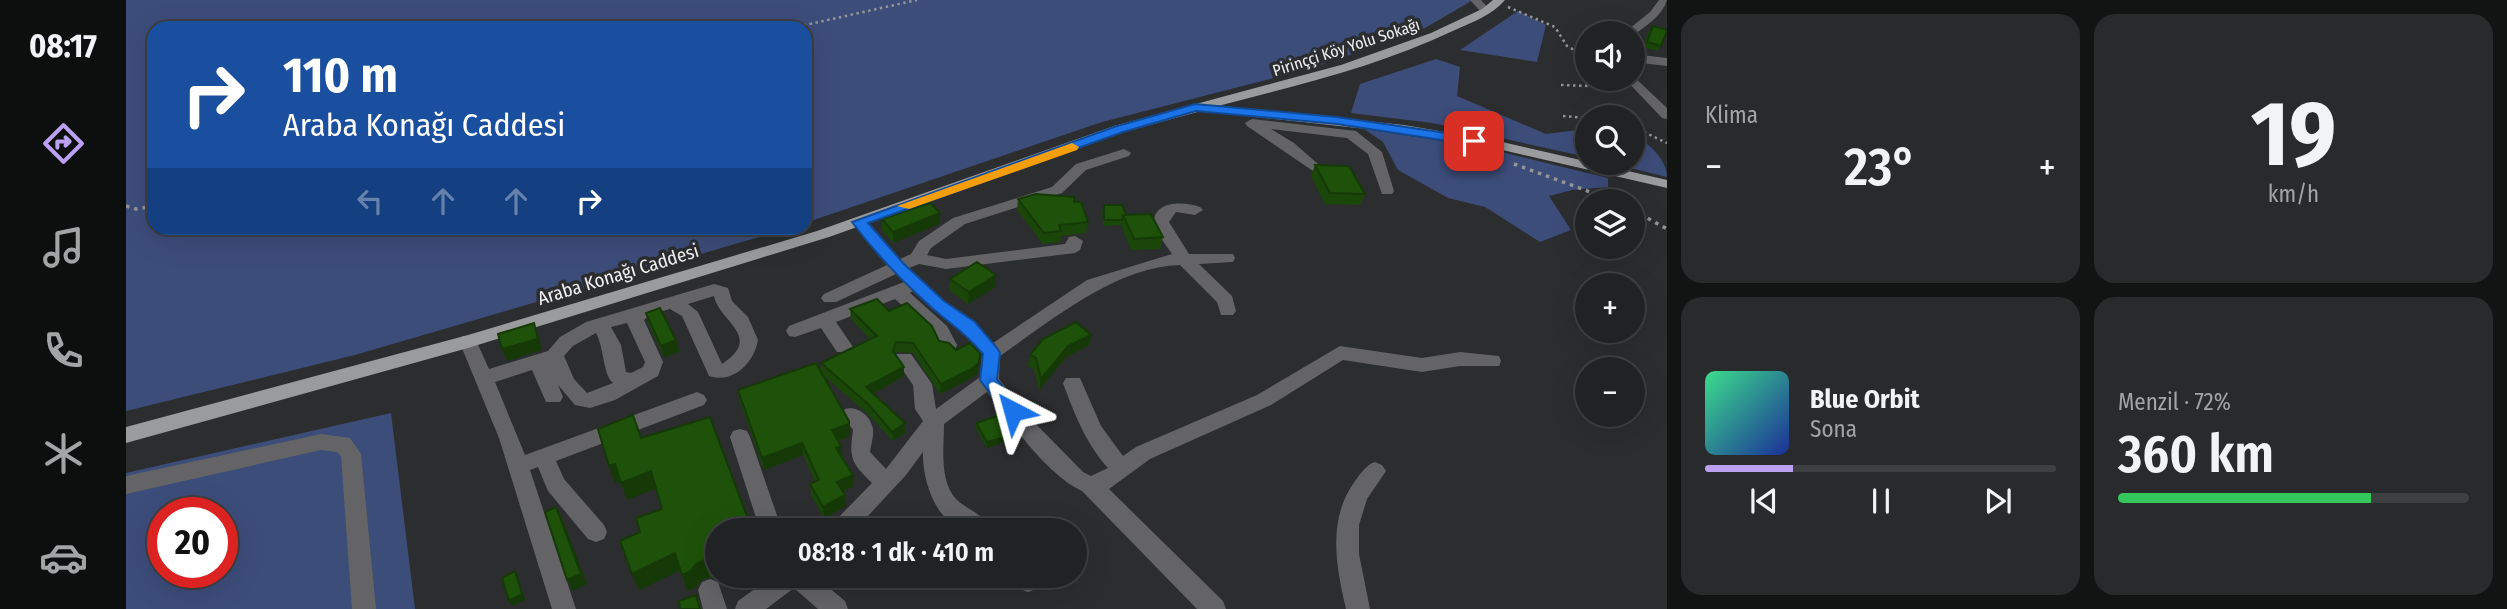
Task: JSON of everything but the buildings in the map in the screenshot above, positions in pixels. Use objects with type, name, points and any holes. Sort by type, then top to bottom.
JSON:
[{"type":"main road","name":"Pirinççi Köy Yolu Sokağı","points":[[1195,108],[1345,68],[1435,35],[1494,5]]},
{"type":"main road","points":[[1195,108],[1248,118],[1405,128],[1497,145],[1667,184]]},
{"type":"main road","name":"Araba Konağı Caddesi","points":[[126,435],[468,341],[859,222],[1119,129],[1195,108]]},
{"type":"street","points":[[1475,0],[1494,5]]},
{"type":"street","points":[[1645,21],[1664,0]]},
{"type":"street","points":[[1645,59],[1667,62]]},
{"type":"street","points":[[1642,91],[1667,115]]},
{"type":"street","points":[[1248,118],[1289,146],[1313,167]]},
{"type":"street","points":[[1248,118],[1351,134],[1375,152],[1387,191]]},
{"type":"street","points":[[830,298],[917,258],[925,244],[958,221],[1057,190],[1081,167],[1124,153]]},
{"type":"street","points":[[1195,210],[1175,206],[1164,214],[1161,222],[1184,259],[1226,300],[1227,311]]},
{"type":"street","points":[[859,222],[898,267],[938,305],[969,326],[991,353],[989,380],[1025,426],[1075,478],[1090,485],[1214,609]]},
{"type":"street","points":[[917,258],[946,264],[983,261],[1069,249],[1074,246],[1075,241]]},
{"type":"street","points":[[991,353],[1093,284],[1166,260],[1227,258]]},
{"type":"street","points":[[983,261],[998,272]]},
{"type":"street","points":[[795,331],[916,284]]},
{"type":"street","points":[[483,378],[546,359],[565,340],[601,326],[625,317],[637,316],[671,303],[714,290],[722,292],[724,303],[738,316],[751,343],[750,349],[732,367],[722,373],[716,371],[689,312],[671,303]]},
{"type":"street","points":[[897,291],[940,330],[948,345]]},
{"type":"street","points":[[546,359],[582,400],[598,399],[651,371],[654,362],[639,331],[635,320],[637,316]]},
{"type":"street","points":[[824,319],[844,347]]},
{"type":"street","points":[[601,326],[612,345],[617,377],[630,380]]},
{"type":"street","points":[[468,341],[518,467],[564,609]]},
{"type":"street","points":[[1090,485],[1107,481],[1143,453],[1264,400],[1340,353],[1422,365],[1460,359],[1492,361]]},
{"type":"street","points":[[546,359],[553,397]]},
{"type":"street","points":[[904,359],[922,384],[925,409],[934,421],[933,460],[937,483],[946,504],[965,518]]},
{"type":"street","points":[[852,518],[886,482],[934,421],[989,380]]},
{"type":"street","points":[[1073,383],[1094,433],[1111,459],[1123,469]]},
{"type":"street","points":[[518,467],[697,400]]},
{"type":"street","points":[[852,414],[863,428],[860,452],[863,461],[886,482]]},
{"type":"street","points":[[740,437],[767,518]]},
{"type":"street","points":[[126,485],[321,442],[343,444],[351,454],[364,609]]},
{"type":"street","points":[[544,457],[556,485],[596,532]]},
{"type":"street","points":[[1358,609],[1349,573],[1348,530],[1355,500],[1375,471]]},
{"type":"street","points":[[747,609],[775,588]]},
{"type":"street","points":[[812,588],[836,609]]},
{"type":"path","points":[[812,24],[917,0]]},
{"type":"path","points":[[1494,5],[1521,10],[1555,27],[1567,46],[1575,50]]},
{"type":"path","points":[[1561,85],[1612,85],[1645,94]]},
{"type":"path","points":[[1563,116],[1575,117]]},
{"type":"path","points":[[1645,132],[1667,142]]},
{"type":"path","points":[[1506,161],[1582,189]]},
{"type":"path","points":[[126,206],[136,209],[147,207]]},
{"type":"path","points":[[1645,217],[1667,229]]},
{"type":"shaded area","points":[[126,0],[1473,0],[1425,28],[1313,68],[1102,122],[812,221],[812,21],[147,21],[147,235],[766,235],[355,355],[126,411]]},
{"type":"shaded area","points":[[1518,11],[1546,25],[1537,62],[1460,50]]},
{"type":"shaded area","points":[[1436,59],[1460,67],[1457,96],[1546,134],[1575,130],[1575,154],[1432,123],[1351,113],[1360,84]]},
{"type":"shaded area","points":[[1364,129],[1481,147],[1575,170],[1575,175],[1608,178],[1608,187],[1575,189],[1549,196],[1571,230],[1540,242],[1485,207],[1448,198],[1398,170],[1383,142]]},
{"type":"shaded area","points":[[1645,142],[1664,164],[1667,177],[1645,172]]},
{"type":"shaded area","points":[[391,413],[415,609],[126,609],[126,473]]},
{"type":"slow traffic","points":[[904,206],[1072,147]]},
{"type":"route","points":[[1013,411],[989,380],[991,353],[969,326],[938,305],[898,267],[859,222],[1119,129],[1195,108],[1405,128],[1474,141]]}]
